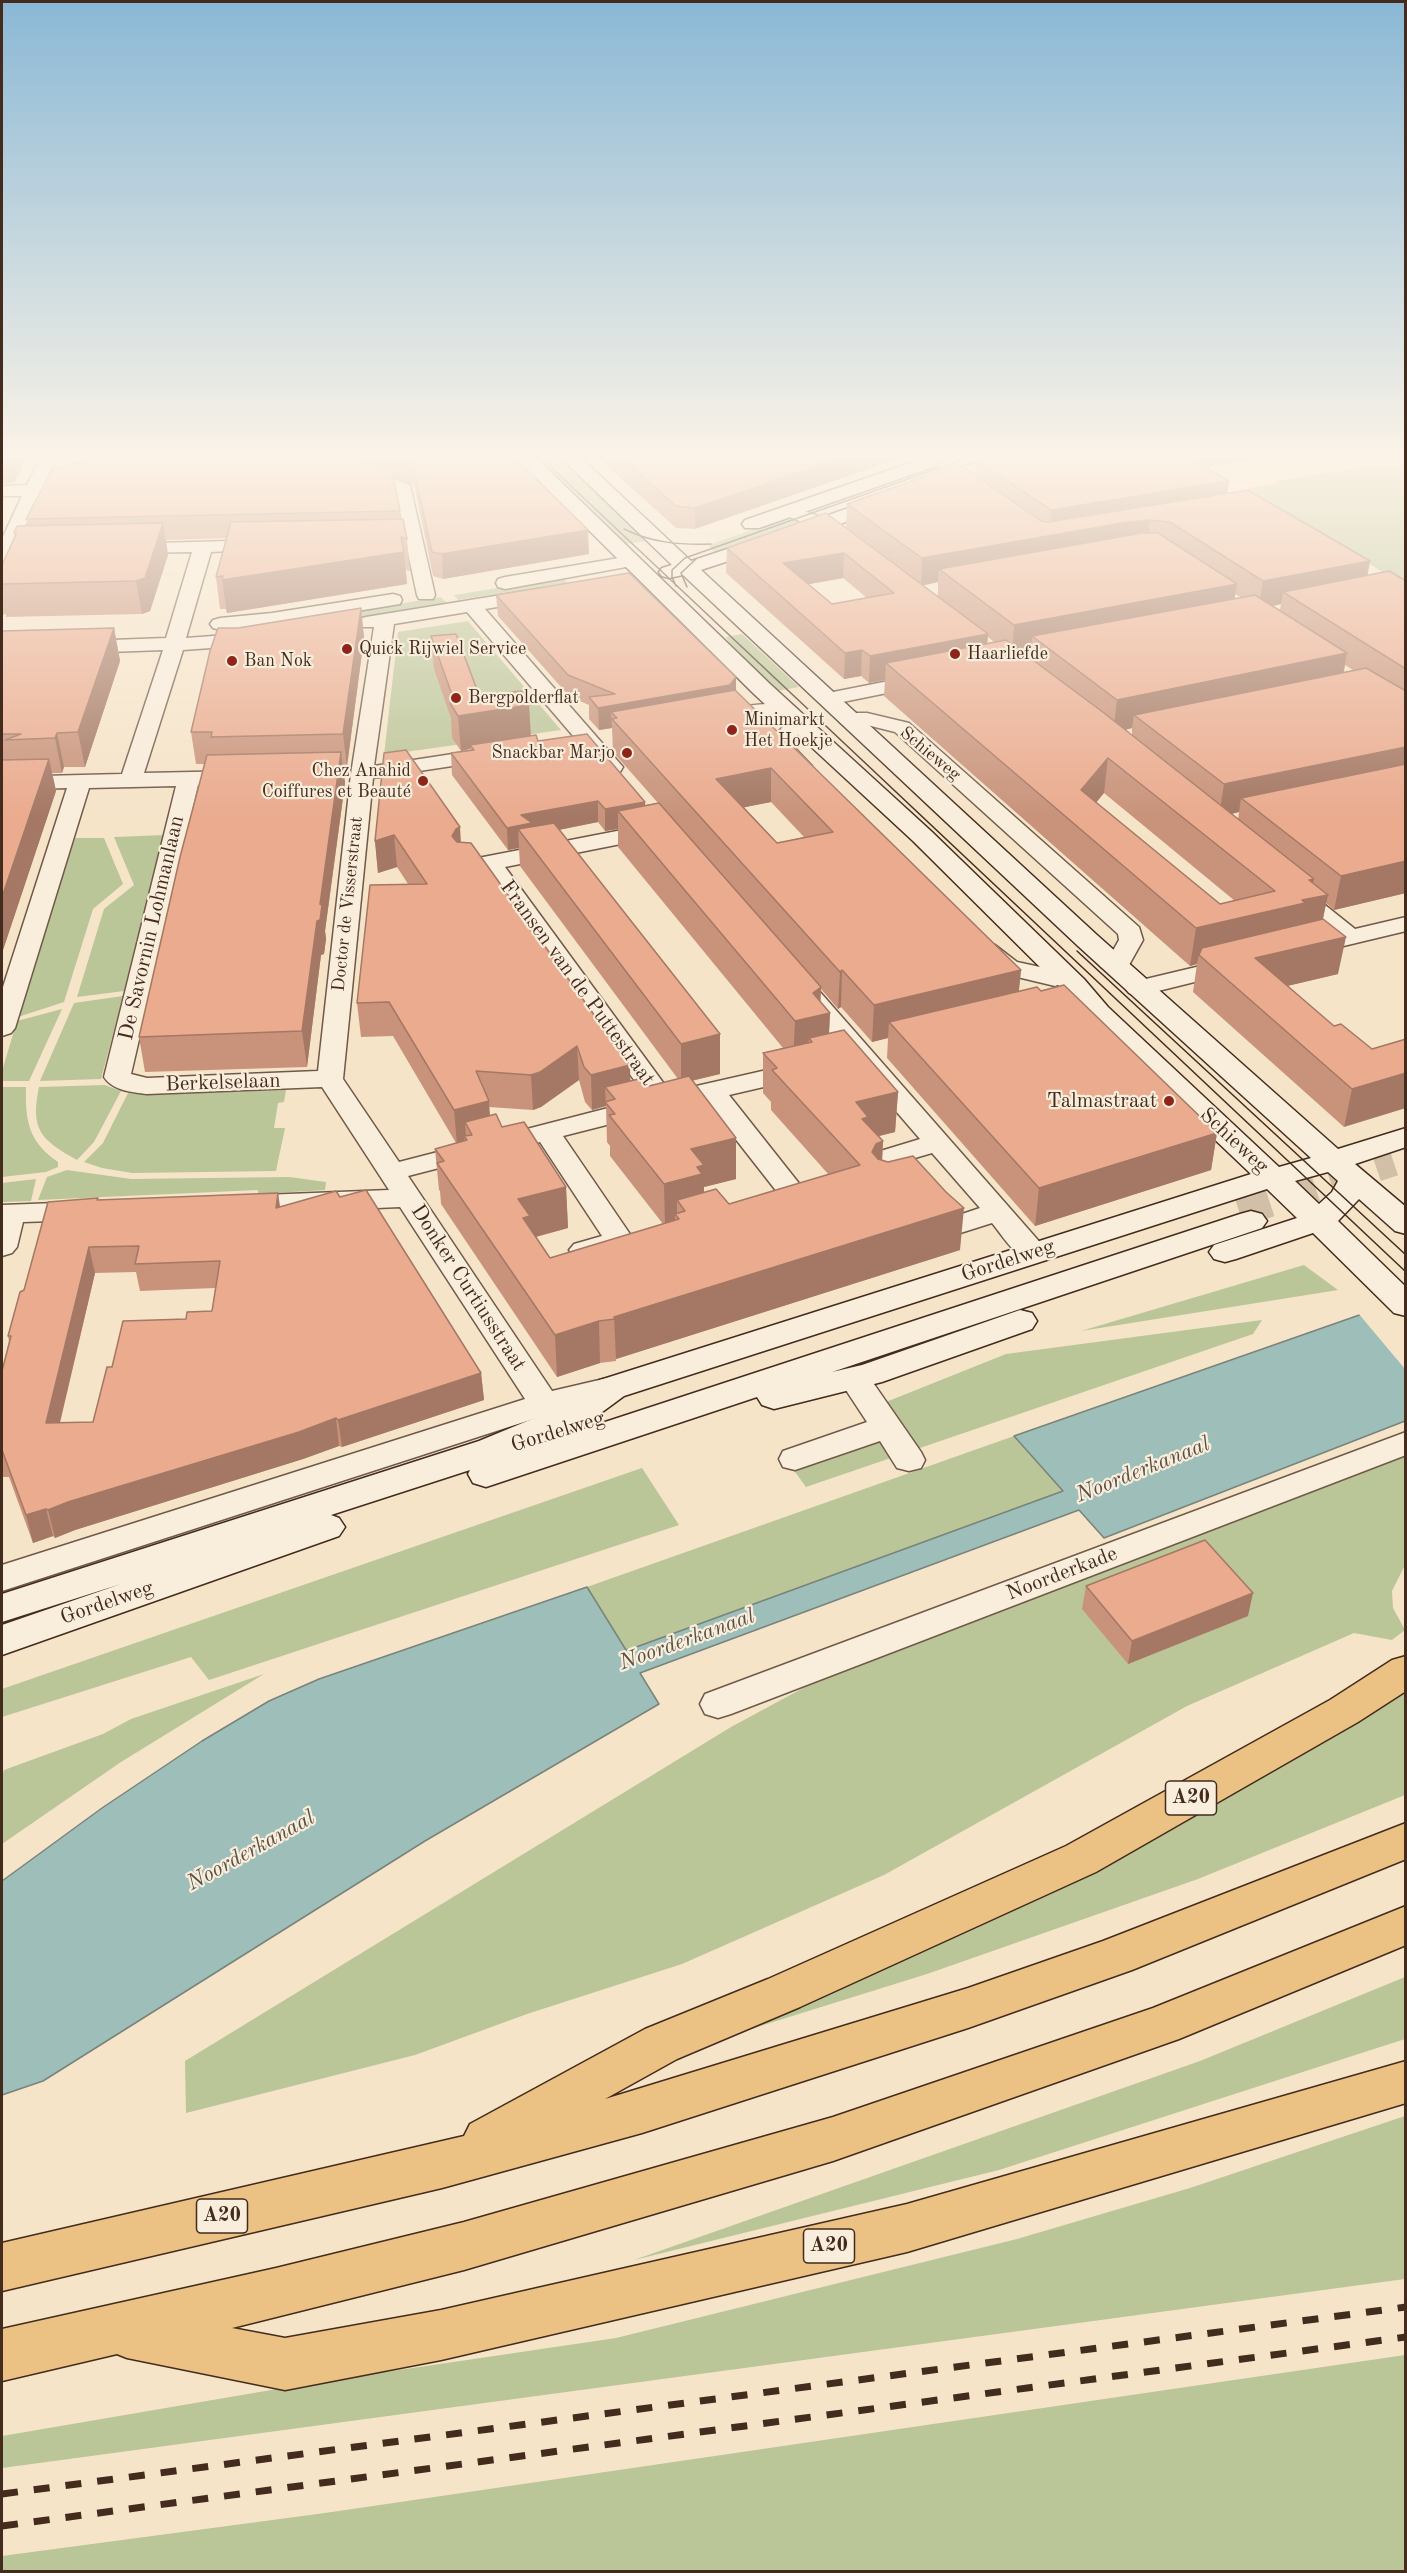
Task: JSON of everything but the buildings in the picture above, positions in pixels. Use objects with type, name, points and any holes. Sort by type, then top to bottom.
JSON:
[{"type":"highway","name":"A20","points":[[442,2165],[661,2044],[784,1993],[1081,1859],[1344,1711],[1406,1671]]},
{"type":"highway","name":"A20","points":[[2,2267],[442,2165],[642,2111],[968,2008],[1174,1934],[1406,1840]]},
{"type":"highway","name":"A20","points":[[2,2355],[116,2331],[464,2246],[833,2139],[1163,2025],[1406,1925]]},
{"type":"highway","name":"A20","points":[[116,2331],[285,2364],[441,2335],[908,2228],[1406,2082]]},
{"type":"main road","name":"Schieweg","points":[[645,575],[1064,975],[1070,1004],[1098,1013],[1363,1262],[1406,1306]]},
{"type":"main road","name":"Schieweg","points":[[696,575],[841,704],[1117,957],[1138,988],[1353,1180],[1406,1224]]},
{"type":"main road","name":"Gordelweg","points":[[656,1417],[682,1421],[854,1378],[1319,1221],[1345,1197],[1353,1180],[1401,1151]]},
{"type":"main road","name":"Gordelweg","points":[[2,1608],[492,1450],[571,1416],[612,1388],[1272,1177],[1353,1180],[1406,1189]]},
{"type":"main road","name":"Gordelweg","points":[[2,1640],[243,1555],[1245,1216],[544,1439],[520,1446],[492,1450]]},
{"type":"street","points":[[131,781],[195,575]]},
{"type":"street","points":[[421,575],[426,595]]},
{"type":"street","points":[[2,650],[177,635],[549,575]]},
{"type":"street","points":[[570,575],[581,582],[580,588]]},
{"type":"street","points":[[131,627],[177,635],[237,641],[385,620],[580,588],[620,575]]},
{"type":"street","points":[[472,606],[627,785]]},
{"type":"street","name":"Doctor de Visserstraat","points":[[330,1079],[352,774],[385,620]]},
{"type":"street","points":[[841,704],[938,677]]},
{"type":"street","name":"Schieweg","points":[[841,704],[856,717],[881,721],[903,729],[1130,933],[1131,940],[1117,957]]},
{"type":"street","points":[[700,720],[761,711],[793,717],[794,726],[779,744],[816,781]]},
{"type":"street","points":[[352,774],[510,752]]},
{"type":"street","points":[[2,783],[263,777]]},
{"type":"street","name":"De Savornin Lohmanlaan","points":[[117,1077],[188,780]]},
{"type":"street","points":[[2,1028],[80,782]]},
{"type":"street","name":"Fransen van de Puttestraat","points":[[663,1102],[479,865],[656,820],[680,847]]},
{"type":"street","points":[[1276,879],[1350,937]]},
{"type":"street","points":[[1304,948],[1406,924]]},
{"type":"street","points":[[973,937],[998,962],[1009,968],[1055,978],[1064,975]]},
{"type":"street","points":[[1138,988],[1258,959]]},
{"type":"street","points":[[789,972],[1034,1253]]},
{"type":"street","points":[[330,1079],[392,1172],[548,1134],[663,1102],[893,1049]]},
{"type":"street","name":"Berkelselaan","points":[[117,1077],[128,1083],[147,1086],[330,1079]]},
{"type":"street","points":[[712,1091],[791,1191]]},
{"type":"street","points":[[548,1134],[619,1240],[559,1257]]},
{"type":"street","points":[[884,1159],[938,1143]]},
{"type":"street","points":[[929,1180],[962,1170]]},
{"type":"street","name":"Donker Curtiusstraat","points":[[392,1172],[544,1404]]},
{"type":"street","points":[[213,1206],[409,1198]]},
{"type":"street","points":[[2,1247],[6,1214],[109,1210]]},
{"type":"street","points":[[954,1226],[998,1212]]},
{"type":"street","points":[[854,1378],[909,1460]]},
{"type":"street","name":"Gordelweg","points":[[2,1578],[544,1404],[582,1393],[612,1388]]},
{"type":"street","points":[[795,1459],[886,1427]]},
{"type":"street","name":"Noorderkade","points":[[718,1704],[1406,1443]]},
{"type":"green space","points":[[1387,575],[1405,575],[1405,586]]},
{"type":"green space","points":[[559,578],[567,581],[458,600],[454,595]]},
{"type":"green space","points":[[441,597],[448,605],[264,635],[214,639],[216,630],[273,624]]},
{"type":"green space","points":[[468,621],[561,730],[384,755],[398,632]]},
{"type":"green space","points":[[742,634],[799,687],[777,691],[732,647],[726,637]]},
{"type":"green space","points":[[166,835],[124,991],[77,997],[104,909],[134,885],[114,837]]},
{"type":"green space","points":[[75,838],[104,838],[123,884],[93,909],[64,1002],[18,1017]]},
{"type":"green space","points":[[123,996],[101,1079],[40,1081],[74,1003]]},
{"type":"green space","points":[[62,1009],[29,1081],[2,1081],[2,1071],[17,1021]]},
{"type":"green space","points":[[105,1085],[121,1091],[94,1142],[77,1160],[55,1146],[41,1132],[36,1114],[39,1087]]},
{"type":"green space","points":[[2,1087],[26,1087],[26,1111],[31,1130],[41,1147],[58,1162],[58,1167],[46,1172],[2,1177]]},
{"type":"green space","points":[[286,1090],[284,1102],[278,1103],[274,1128],[285,1128],[276,1171],[132,1173],[102,1168],[84,1162],[103,1143],[128,1093],[148,1095]]},
{"type":"green space","points":[[67,1170],[131,1179],[289,1177],[326,1182],[325,1190],[258,1194],[258,1190],[38,1200],[47,1177]]},
{"type":"green space","points":[[36,1179],[31,1201],[2,1202],[2,1183]]},
{"type":"green space","points":[[1304,1265],[1338,1290],[1081,1331]]},
{"type":"green space","points":[[1262,1320],[1253,1334],[806,1487],[790,1465],[904,1426],[886,1402],[1006,1354]]},
{"type":"green space","points":[[1014,1436],[1063,1491],[626,1651],[587,1587]]},
{"type":"green space","points":[[1405,1455],[1405,1565],[1392,1591],[1393,1608],[1405,1630],[1392,1640],[1354,1633],[1187,1706],[884,1875],[682,1964],[527,2014],[415,2055],[186,2113],[185,2061],[731,1727],[820,1679]]},
{"type":"green space","points":[[642,1468],[679,1525],[209,1680],[191,1657],[2,1717],[2,1689]]},
{"type":"green space","points":[[264,1674],[121,1762],[2,1844],[2,1777],[4,1770],[103,1734],[131,1719]]},
{"type":"green space","points":[[1405,1681],[1405,1795],[1198,1879],[927,1974],[709,2042],[1187,1819],[1349,1726]]},
{"type":"green space","points":[[1405,1977],[1405,2039],[999,2170],[634,2260],[1200,2061]]},
{"type":"green space","points":[[1405,2116],[1405,2279],[2,2468],[2,2436],[318,2382],[616,2338],[1017,2239],[1190,2188]]},
{"type":"green space","points":[[1405,2355],[1405,2571],[2,2571],[2,2556],[325,2513]]},
{"type":"water","name":"Noorderkanaal","points":[[1405,1299],[1405,1421],[1104,1538],[1079,1510],[640,1673],[659,1704],[425,1841],[43,2081],[2,2095],[2,1881],[102,1808],[202,1741],[269,1701],[319,1679],[587,1587],[626,1650],[639,1646],[1063,1491],[1014,1436]]},
{"type":"pier","points":[[1406,1296],[1405,1369],[1358,1313]]},
{"type":"tunnel","points":[[1239,1211],[1393,1160]]},
{"type":"tram line","points":[[666,575],[675,584]]},
{"type":"tram line","points":[[672,575],[675,584]]},
{"type":"tram line","points":[[682,575],[687,587]]},
{"type":"tram line","points":[[675,584],[1406,1272]]},
{"type":"tram line","points":[[1077,951],[1406,1255]]},
{"type":"railway","points":[[2,2494],[1406,2307]]},
{"type":"railway","points":[[2,2526],[1406,2337]]},
{"type":"place","name":"Quick Rijwiel Service","points":[[347,649]]},
{"type":"place","name":"Haarliefde","points":[[955,654]]},
{"type":"place","name":"Ban Nok","points":[[232,661]]},
{"type":"place","name":"Bergpolderflat","points":[[456,698]]},
{"type":"place","name":"Minimarkt Het Hoekje","points":[[732,730]]},
{"type":"place","name":"Snackbar Marjo","points":[[627,753]]},
{"type":"place","name":"Chez Anahid Coiffures et Beauté","points":[[423,781]]},
{"type":"place","name":"Talmastraat","points":[[1169,1101]]}]
